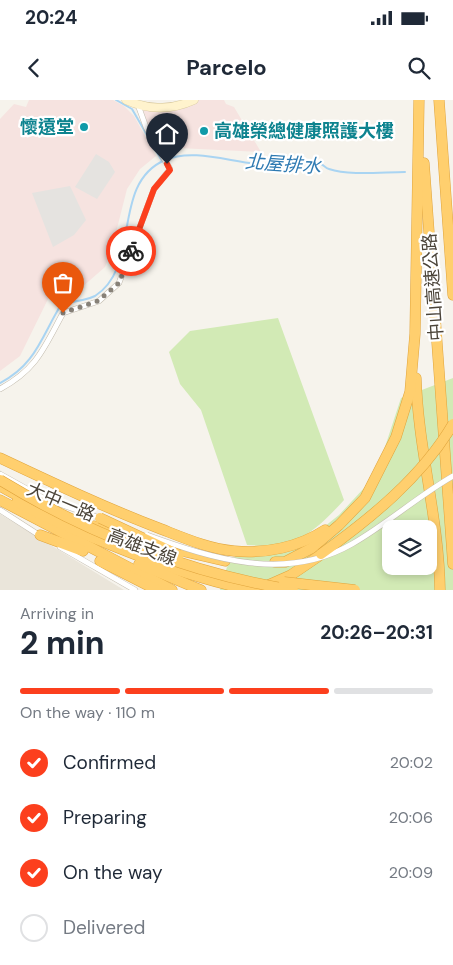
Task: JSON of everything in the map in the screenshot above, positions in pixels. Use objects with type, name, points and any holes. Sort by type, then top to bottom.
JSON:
[{"type":"highway","points":[[419,100],[415,334],[416,387],[422,446],[440,560],[440,590]]},
{"type":"highway","name":"中山高速公路","points":[[419,100],[453,564]]},
{"type":"highway","name":"中山高速公路","points":[[439,100],[453,295]]},
{"type":"highway","points":[[0,486],[50,513],[193,554],[236,563],[285,562],[306,552],[339,525],[365,498],[393,444],[407,401],[415,334]]},
{"type":"highway","points":[[257,590],[291,575],[362,523],[423,467],[440,446],[453,424]]},
{"type":"highway","points":[[0,458],[107,508],[212,547],[232,551],[275,550],[311,540],[365,498]]},
{"type":"highway","name":"高雄支線","points":[[0,480],[54,510],[145,551],[236,580],[293,590]]},
{"type":"highway","name":"高雄支線","points":[[0,492],[42,520],[142,559],[194,576],[251,590]]},
{"type":"highway","points":[[0,500],[42,520],[172,590]]},
{"type":"highway","points":[[100,518],[169,552],[238,573],[303,586],[355,590]]},
{"type":"highway","points":[[42,520],[64,532],[201,590]]},
{"type":"highway","points":[[40,535],[80,550],[158,590]]},
{"type":"street","points":[[126,100],[138,105],[164,107],[184,104],[194,100]]},
{"type":"street","points":[[0,389],[20,378],[38,360],[63,313],[98,301],[119,283],[154,189],[170,170],[146,127],[138,105]]},
{"type":"street","name":"大中一路","points":[[0,474],[45,499],[198,553],[254,565],[292,564],[324,556],[352,544],[432,488],[453,476]]},
{"type":"street","name":"大中一路","points":[[0,510],[135,590]]},
{"type":"shaded area","points":[[29,100],[113,100],[124,106],[134,116],[156,156],[140,169],[127,189],[111,252],[105,267],[81,288],[50,295],[20,356],[0,371],[0,119],[14,104],[26,107]]},
{"type":"shaded area","points":[[199,100],[224,100],[226,104],[234,107],[261,152],[178,148],[163,153],[148,125],[143,110],[160,112],[184,108]]},
{"type":"shaded area","points":[[96,154],[109,162],[115,172],[97,199],[75,187]]},
{"type":"shaded area","points":[[70,186],[86,220],[74,235],[53,247],[32,193]]},
{"type":"shaded area","points":[[0,514],[88,568],[124,590],[0,590]]},
{"type":"green space","points":[[278,318],[344,500],[323,522],[302,537],[278,544],[264,546],[247,545],[201,410],[180,384],[169,352],[190,331]]},
{"type":"green space","points":[[453,378],[453,590],[220,590],[227,567],[238,553],[305,542],[339,515],[365,487],[384,450],[401,398]]},
{"type":"waterway","points":[[116,100],[132,109],[162,161]]},
{"type":"waterway","name":"北屋排水","points":[[0,383],[12,376],[30,358],[62,303],[91,298],[109,283],[118,265],[137,187],[148,172],[165,160],[187,155],[199,155],[248,163],[314,162],[329,169],[346,172],[405,172]]},
{"type":"way so far","points":[[63,313],[98,301],[119,283],[131,251]]},
{"type":"place","name":"懷遠堂","points":[[84,127]]},
{"type":"place","name":"高雄榮總健康照護大樓","points":[[204,131]]},
{"type":"route","points":[[131,251],[154,189],[170,170],[167,164]]}]
